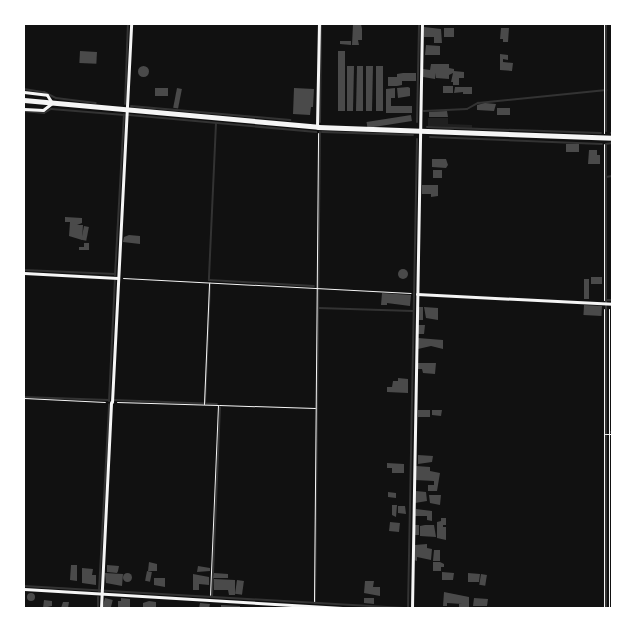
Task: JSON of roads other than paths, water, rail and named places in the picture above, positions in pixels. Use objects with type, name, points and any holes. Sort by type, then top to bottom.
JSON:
[{"type":"main road","points":[[24,100],[317,127],[612,138]]},
{"type":"street","points":[[101,608],[130,24]]},
{"type":"street","points":[[317,127],[319,24]]},
{"type":"street","points":[[412,608],[415,294],[422,24]]},
{"type":"street","points":[[24,92],[47,95],[52,103],[43,110],[24,109]]},
{"type":"street","points":[[24,272],[118,278]]},
{"type":"street","points":[[415,294],[608,304]]},
{"type":"street","points":[[24,589],[102,592],[342,608]]},
{"type":"waterway","points":[[125,104],[128,24]]},
{"type":"waterway","points":[[320,122],[321,24]]},
{"type":"waterway","points":[[417,122],[419,24]]},
{"type":"waterway","points":[[606,24],[606,131]]},
{"type":"waterway","points":[[24,89],[44,92],[56,98],[96,103]]},
{"type":"waterway","points":[[424,111],[467,109],[478,103],[606,90]]},
{"type":"waterway","points":[[131,106],[290,120]]},
{"type":"waterway","points":[[24,111],[44,113],[51,109],[125,115]]},
{"type":"waterway","points":[[115,275],[124,114]]},
{"type":"waterway","points":[[129,115],[316,132]]},
{"type":"waterway","points":[[216,123],[209,280],[314,286]]},
{"type":"waterway","points":[[427,127],[601,133]]},
{"type":"waterway","points":[[315,603],[320,132]]},
{"type":"waterway","points":[[322,132],[413,135]]},
{"type":"waterway","points":[[430,137],[602,144]]},
{"type":"waterway","points":[[408,608],[417,139]]},
{"type":"waterway","points":[[606,144],[612,143]]},
{"type":"waterway","points":[[606,145],[606,608]]},
{"type":"waterway","points":[[606,177],[612,176]]},
{"type":"waterway","points":[[24,270],[115,274]]},
{"type":"waterway","points":[[109,401],[115,280]]},
{"type":"waterway","points":[[205,403],[210,283]]},
{"type":"waterway","points":[[607,300],[612,300]]},
{"type":"waterway","points":[[318,308],[413,311]]},
{"type":"waterway","points":[[24,397],[109,400]]},
{"type":"waterway","points":[[114,400],[217,404]]},
{"type":"waterway","points":[[99,591],[109,404]]},
{"type":"waterway","points":[[212,597],[220,407]]},
{"type":"waterway","points":[[24,586],[404,608]]},
{"type":"waterway","points":[[98,597],[98,608]]}]
